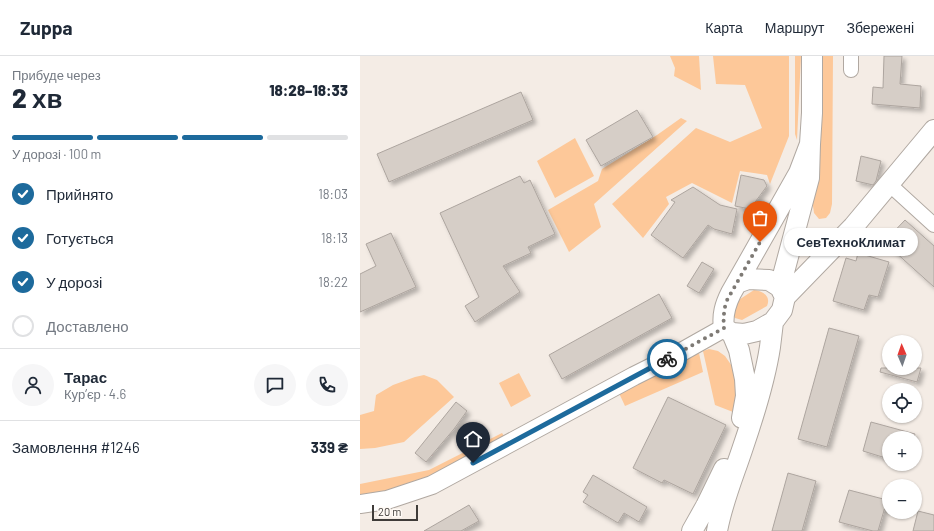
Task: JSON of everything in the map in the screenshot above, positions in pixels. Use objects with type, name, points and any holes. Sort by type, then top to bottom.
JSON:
[{"type":"main road","points":[[728,331],[744,334],[757,331],[773,322],[782,310],[783,292],[809,178],[812,113],[812,56]]},
{"type":"main road","points":[[783,292],[853,227],[934,130]]},
{"type":"main road","points":[[717,531],[713,509],[722,473],[742,418],[746,396],[743,364],[739,350],[723,320],[726,302],[798,173],[810,144]]},
{"type":"main road","points":[[737,283],[748,279],[769,280],[783,292]]},
{"type":"main road","points":[[692,531],[713,509],[742,450],[757,403],[767,362],[773,322]]},
{"type":"street","points":[[889,184],[934,225]]},
{"type":"street","points":[[360,504],[388,500],[432,485],[618,385],[676,355],[728,331]]},
{"type":"shaded area","points":[[670,56],[699,56],[701,90],[674,76],[675,68]]},
{"type":"shaded area","points":[[713,56],[789,56],[789,136],[770,184],[767,175],[740,171],[732,203],[692,183],[666,197],[669,204],[643,238],[612,204],[696,128],[730,142],[762,128],[745,85],[716,84]]},
{"type":"shaded area","points":[[795,56],[801,56],[797,140],[795,134]]},
{"type":"shaded area","points":[[817,56],[833,56],[832,204],[830,213],[826,218],[819,219],[814,213],[813,206]]},
{"type":"shaded area","points":[[681,118],[687,121],[594,204],[601,227],[569,252],[548,210],[598,181],[602,169],[657,135]]},
{"type":"shaded area","points":[[575,138],[594,176],[555,198],[537,161]]},
{"type":"shaded area","points":[[754,290],[766,295],[768,300],[767,306],[742,320],[735,318],[732,314],[734,303]]},
{"type":"shaded area","points":[[709,349],[718,351],[725,356],[734,369],[737,391],[733,412],[715,405],[703,351]]},
{"type":"shaded area","points":[[699,353],[703,372],[625,406],[618,391]]},
{"type":"shaded area","points":[[519,373],[531,396],[511,407],[499,383]]},
{"type":"shaded area","points":[[424,375],[437,380],[454,397],[404,442],[375,448],[360,449],[360,415],[374,411],[376,395],[393,385]]},
{"type":"shaded area","points":[[502,433],[507,440],[431,482],[360,501],[360,484],[429,470]]},
{"type":"building","points":[[884,56],[902,56],[900,84],[921,86],[920,108],[872,104],[873,87],[883,88]]},
{"type":"building","points":[[521,92],[533,120],[389,182],[377,154]]},
{"type":"building","points":[[637,110],[653,137],[601,166],[586,140]]},
{"type":"building","points":[[861,156],[881,161],[876,181],[873,185],[856,181]]},
{"type":"building","points":[[741,175],[764,180],[767,186],[750,209],[735,206]]},
{"type":"building","points":[[520,176],[524,183],[530,180],[555,234],[528,247],[531,253],[503,266],[520,292],[475,322],[465,306],[479,297],[440,213]]},
{"type":"building","points":[[693,187],[720,205],[737,209],[732,234],[714,229],[708,225],[683,258],[651,235],[675,202],[671,200]]},
{"type":"building","points":[[905,220],[934,246],[934,287],[884,242]]},
{"type":"building","points":[[391,233],[416,287],[360,312],[360,274],[376,266],[366,244]]},
{"type":"building","points":[[858,253],[889,262],[878,297],[869,295],[864,310],[833,301],[846,258],[856,261]]},
{"type":"building","points":[[702,262],[714,269],[699,293],[687,286]]},
{"type":"building","points":[[659,294],[672,318],[562,379],[549,355]]},
{"type":"building","points":[[829,328],[859,336],[827,447],[798,439]]},
{"type":"building","points":[[891,375],[919,375],[917,382]]},
{"type":"building","points":[[668,397],[726,425],[693,494],[664,480],[662,483],[633,468]]},
{"type":"building","points":[[456,402],[467,411],[426,462],[415,453]]},
{"type":"building","points":[[871,422],[904,431],[882,431],[882,457],[863,451]]},
{"type":"building","points":[[788,473],[816,481],[802,531],[772,531]]},
{"type":"building","points":[[593,475],[647,507],[639,522],[624,513],[618,523],[583,502],[588,495],[583,492]]},
{"type":"building","points":[[849,490],[882,499],[882,517],[878,531],[839,522]]},
{"type":"building","points":[[469,505],[479,521],[461,531],[424,531]]},
{"type":"building","points":[[922,512],[934,515],[934,531],[913,531],[916,519],[922,519]]},
{"type":"way so far","points":[[667,359],[699,343],[724,328],[723,320],[726,302],[760,242]]},
{"type":"place","name":"СевТехноКлимат","points":[[760,242]]},
{"type":"route","points":[[473,463],[667,359]]}]
